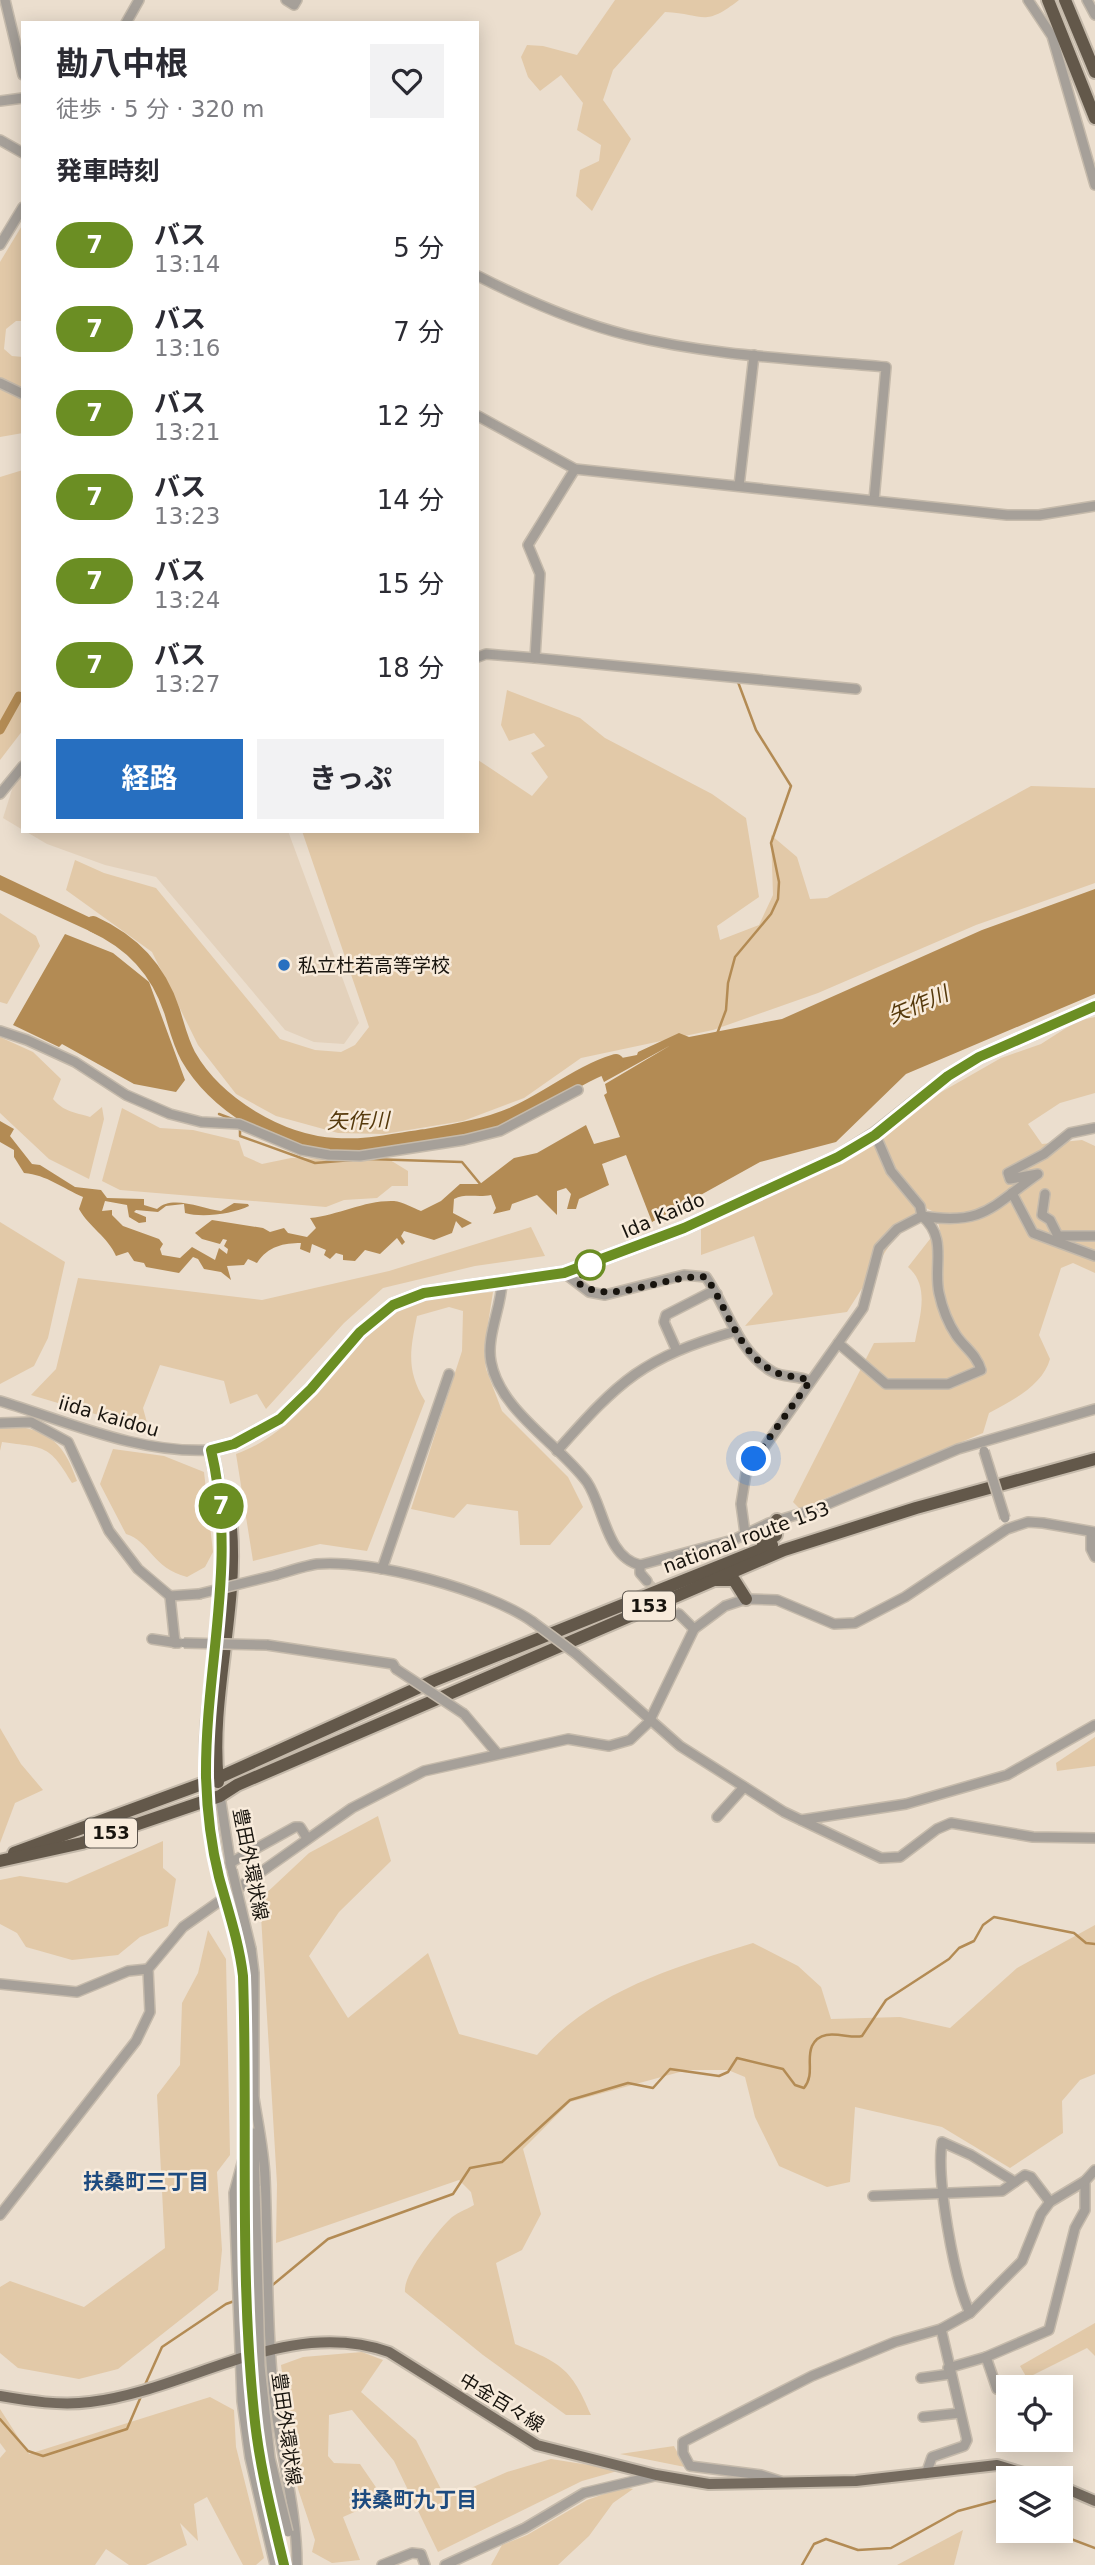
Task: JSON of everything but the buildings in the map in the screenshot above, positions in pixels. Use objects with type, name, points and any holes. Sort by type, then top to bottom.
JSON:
[{"type":"highway","points":[[1048,0],[1095,118]]},
{"type":"highway","points":[[1065,0],[1095,72]]},
{"type":"highway","name":"Ida Kaido","points":[[216,1449],[262,1431],[280,1419],[311,1389],[360,1332],[393,1305],[424,1293],[564,1273],[684,1228],[838,1157],[875,1135],[948,1076],[979,1057],[1095,1006]]},
{"type":"highway","points":[[214,1798],[212,1780],[232,1563],[216,1449]]},
{"type":"highway","name":"national route 153","points":[[212,1780],[433,1681],[732,1560],[871,1513],[1095,1450]]},
{"type":"highway","name":"national route 153","points":[[214,1798],[237,1785],[669,1597],[784,1550],[905,1511],[1095,1459]]},
{"type":"highway","name":"153","points":[[732,1560],[774,1539],[778,1520]]},
{"type":"highway","points":[[746,1599],[749,1569],[784,1550]]},
{"type":"highway","points":[[669,1597],[724,1578],[738,1583],[746,1599]]},
{"type":"highway","name":"153","points":[[0,1860],[212,1780]]},
{"type":"highway","name":"153","points":[[0,1860],[82,1843],[214,1798]]},
{"type":"main road","name":"中金百々線","points":[[0,2396],[44,2402],[90,2402],[270,2350],[337,2342],[369,2344],[389,2352],[537,2445],[656,2475],[709,2484],[785,2483],[856,2481],[1000,2466]]},
{"type":"main road","points":[[1073,2490],[1093,2497]]},
{"type":"street","points":[[5,0],[21,67]]},
{"type":"street","points":[[127,21],[139,0]]},
{"type":"street","points":[[286,0],[295,5],[297,0]]},
{"type":"street","points":[[1028,0],[1052,36],[1095,186]]},
{"type":"street","points":[[1087,0],[1095,15]]},
{"type":"street","points":[[0,101],[21,98]]},
{"type":"street","points":[[0,140],[21,152]]},
{"type":"street","points":[[0,245],[21,210]]},
{"type":"street","points":[[479,276],[549,310],[624,335],[694,348],[886,367],[874,500]]},
{"type":"street","points":[[739,486],[754,355]]},
{"type":"street","points":[[0,383],[21,393]]},
{"type":"street","points":[[479,417],[575,469],[1007,514],[1039,515],[1095,506]]},
{"type":"street","points":[[535,658],[540,574],[528,545],[575,469]]},
{"type":"street","points":[[479,657],[486,654],[535,658],[856,689]]},
{"type":"street","points":[[0,794],[21,768]]},
{"type":"street","points":[[0,1031],[75,1062],[126,1095],[170,1114],[201,1122],[239,1124],[301,1150],[329,1155],[360,1156],[464,1140],[500,1131],[578,1090]]},
{"type":"street","points":[[745,1533],[741,1504],[746,1473],[863,1308],[878,1248],[897,1229],[922,1216],[943,1221],[975,1217],[1038,1174],[1010,1179],[1008,1173],[1044,1154],[1070,1133],[1095,1128]]},
{"type":"street","points":[[838,1343],[886,1384],[948,1384],[981,1370],[979,1362],[952,1328],[939,1294],[937,1275],[940,1245],[922,1216],[920,1206],[891,1171],[875,1135]]},
{"type":"street","points":[[1012,1193],[1033,1233],[1095,1256]]},
{"type":"street","points":[[1045,1194],[1042,1214],[1050,1220],[1058,1236],[1095,1236]]},
{"type":"street","points":[[564,1273],[589,1292],[606,1295],[684,1275],[706,1277],[736,1331],[753,1355],[767,1368],[782,1375],[798,1375],[810,1381]]},
{"type":"street","points":[[502,1283],[491,1363],[522,1416],[587,1483],[616,1546],[626,1559],[640,1565],[716,1545],[982,1446],[1095,1409]]},
{"type":"street","points":[[676,1349],[664,1322],[666,1315],[709,1293],[717,1294]]},
{"type":"street","points":[[557,1451],[603,1399],[626,1378],[676,1349],[736,1331]]},
{"type":"street","points":[[382,1569],[449,1374]]},
{"type":"street","name":"iida kaidou","points":[[0,1401],[148,1447],[178,1452],[216,1449]]},
{"type":"street","points":[[0,1423],[31,1422],[68,1443],[115,1539],[138,1569],[170,1596],[179,1643]]},
{"type":"street","points":[[982,1446],[1007,1529]]},
{"type":"street","points":[[0,2214],[136,2041],[149,2012],[148,1969],[183,1927],[352,1808],[424,1770],[496,1752],[568,1739],[617,1745],[630,1740],[649,1722],[694,1629],[716,1610],[746,1599],[777,1600],[834,1624],[855,1623],[905,1597],[1007,1529],[1028,1522],[1043,1522],[1093,1532],[1091,1549],[1095,1557]]},
{"type":"street","points":[[170,1596],[199,1594],[316,1564],[351,1564],[382,1569],[496,1600],[533,1622],[576,1654],[649,1722],[744,1787],[801,1820],[888,1859],[900,1857],[937,1829],[951,1824],[1033,1837],[1095,1838]]},
{"type":"street","points":[[640,1565],[640,1573],[646,1581]]},
{"type":"street","points":[[679,1614],[694,1629]]},
{"type":"street","points":[[152,1639],[179,1643],[267,1645],[393,1664],[396,1669],[464,1714],[496,1752]]},
{"type":"street","points":[[801,1820],[814,1815],[872,1811],[906,1804],[1007,1775],[1093,1728]]},
{"type":"street","points":[[717,1817],[744,1787]]},
{"type":"street","name":"豊田外環状線","points":[[214,1798],[251,1949],[254,1973],[255,2186],[260,2366],[270,2458],[296,2565]]},
{"type":"street","name":"豊田外環状線","points":[[214,1798],[219,1875],[240,1952],[245,2036],[244,2186],[254,2413],[266,2485],[285,2565]]},
{"type":"street","points":[[231,1866],[295,1827],[300,1827],[307,1838]]},
{"type":"street","points":[[0,1984],[77,1992],[128,1971],[148,1969]]},
{"type":"street","points":[[254,2098],[265,2176],[265,2261],[270,2350],[278,2436],[297,2529],[296,2565]]},
{"type":"street","points":[[970,2314],[956,2267],[944,2192],[942,2142],[971,2155],[1015,2182]]},
{"type":"street","points":[[245,2152],[234,2193],[239,2358],[250,2458],[275,2565]]},
{"type":"street","points":[[785,2483],[761,2474],[690,2466],[683,2442],[812,2376],[895,2342],[942,2329],[970,2314],[1022,2261],[1041,2214],[1050,2202],[1085,2181],[1095,2170]]},
{"type":"street","points":[[873,2196],[1002,2191],[1025,2175],[1031,2177],[1050,2202]]},
{"type":"street","points":[[921,2378],[949,2371],[1049,2330],[1075,2228],[1085,2210],[1085,2181]]},
{"type":"street","points":[[926,2474],[932,2458],[964,2446],[967,2440],[949,2371],[942,2329]]},
{"type":"street","points":[[986,2357],[996,2386]]},
{"type":"street","points":[[923,2417],[960,2413]]},
{"type":"street","points":[[445,2565],[525,2528],[584,2493],[656,2475]]},
{"type":"street","points":[[382,2565],[412,2553],[421,2554],[425,2565]]},
{"type":"shaded area","points":[[615,0],[739,0],[710,17],[665,12],[613,70],[603,100],[631,139],[592,211],[576,196],[580,170],[599,161],[601,145],[577,130],[583,103],[561,75],[540,91],[528,77],[521,57],[527,45],[543,46],[577,55]]},
{"type":"shaded area","points":[[21,227],[21,321],[16,321],[6,329],[4,349],[12,356],[21,357],[21,433],[0,437],[0,262]]},
{"type":"shaded area","points":[[21,471],[21,733],[0,760],[0,477]]},
{"type":"shaded area","points":[[507,690],[580,718],[605,738],[712,794],[746,818],[759,897],[717,926],[720,940],[759,925],[773,895],[771,835],[797,857],[810,899],[827,898],[1031,786],[1095,788],[1095,883],[976,925],[818,993],[713,1030],[581,1058],[524,1098],[463,1121],[384,1134],[338,1133],[276,1116],[236,1094],[198,1045],[152,952],[66,890],[75,860],[104,873],[156,888],[280,1039],[315,1050],[341,1052],[355,1045],[369,1027],[303,833],[479,833],[479,761],[532,796],[548,777],[531,753],[545,746],[534,733],[509,741],[501,725]]},
{"type":"shaded area","points":[[21,774],[21,829],[3,818],[16,777]]},
{"type":"shaded area","name":"私立杜若高等学校","points":[[28,833],[289,833],[359,1023],[344,1044],[314,1042],[285,1030],[156,877],[105,865],[47,844]]},
{"type":"shaded area","points":[[0,913],[36,936],[40,946],[7,1004],[0,1002]]},
{"type":"shaded area","points":[[1095,1017],[1095,1093],[1060,1103],[1028,1124],[1042,1144],[1082,1140],[1095,1146],[1095,1273],[1073,1263],[1061,1268],[1039,1335],[1050,1359],[1041,1377],[1026,1391],[989,1413],[983,1433],[800,1509],[793,1502],[874,1343],[915,1342],[922,1302],[919,1283],[908,1267],[930,1239],[941,1235],[936,1213],[926,1208],[896,1235],[847,1312],[745,1326],[773,1294],[754,1236],[701,1255],[701,1229],[1001,1058],[1041,1044],[1077,1021]]},
{"type":"shaded area","points":[[0,1037],[33,1052],[61,1079],[53,1099],[61,1107],[90,1117],[102,1107],[104,1119],[89,1179],[49,1159],[0,1113]]},
{"type":"shaded area","points":[[122,1108],[160,1128],[193,1130],[239,1141],[244,1156],[262,1164],[291,1158],[390,1160],[408,1171],[408,1186],[392,1186],[377,1198],[344,1200],[326,1207],[120,1190],[102,1181]]},
{"type":"shaded area","points":[[0,1222],[65,1262],[48,1338],[34,1366],[0,1384]]},
{"type":"shaded area","points":[[531,1227],[545,1256],[475,1266],[383,1288],[344,1323],[266,1409],[257,1394],[230,1404],[224,1381],[160,1365],[143,1408],[149,1430],[31,1395],[56,1369],[78,1278],[262,1300],[389,1271]]},
{"type":"shaded area","points":[[493,1292],[484,1349],[486,1369],[502,1411],[568,1477],[583,1507],[550,1545],[520,1545],[518,1511],[467,1504],[454,1518],[411,1509],[462,1351],[463,1311],[449,1307],[417,1316],[411,1360],[415,1380],[425,1401],[367,1551],[320,1544],[253,1561],[236,1454],[266,1439],[292,1419],[387,1313],[420,1300]]},
{"type":"shaded area","points":[[0,1424],[29,1429],[50,1438],[65,1454],[77,1481],[72,1483],[51,1454],[37,1447],[2,1442],[0,1451]]},
{"type":"shaded area","points":[[113,1449],[164,1456],[204,1472],[213,1552],[205,1567],[187,1577],[175,1573],[141,1542],[126,1534],[100,1484]]},
{"type":"shaded area","points":[[0,1728],[21,1764],[43,1790],[15,1803],[0,1843]]},
{"type":"shaded area","points":[[1095,1737],[1095,1766],[1057,1771],[1056,1763]]},
{"type":"shaded area","points":[[378,1816],[391,1861],[339,1912],[309,1956],[348,2018],[428,1953],[459,2034],[537,2055],[583,2014],[636,1984],[753,1943],[798,1966],[821,1987],[831,2019],[900,2017],[950,2028],[1017,1968],[1095,1925],[1095,2074],[1080,2080],[1062,2101],[1063,2133],[1010,2168],[942,2127],[855,2107],[850,2182],[827,2187],[779,2166],[755,2117],[745,2077],[728,2070],[687,2070],[570,2102],[523,2149],[541,2214],[522,2250],[496,2263],[515,2344],[554,2362],[570,2376],[591,2415],[566,2415],[483,2355],[405,2292],[409,2275],[436,2234],[457,2213],[474,2205],[471,2192],[459,2180],[276,2243],[277,2184],[260,1899],[309,1853]]},
{"type":"shaded area","points":[[163,1841],[163,1868],[176,1879],[168,1926],[140,1937],[118,1955],[72,1960],[26,1947],[17,1933],[0,1924],[0,1880],[20,1876],[67,1883]]},
{"type":"shaded area","points":[[208,1930],[226,1959],[230,2155],[217,2172],[222,2250],[218,2290],[118,2369],[79,2379],[18,2368],[0,2353],[0,2287],[10,2281],[84,2307],[165,2248],[157,2095],[180,2065],[182,2003],[198,1973]]},
{"type":"shaded area","points":[[1095,2323],[1095,2356],[1087,2348],[1033,2375],[1025,2375],[1020,2366]]},
{"type":"shaded area","points":[[362,2352],[383,2360],[361,2392],[416,2440],[446,2499],[507,2472],[551,2459],[621,2470],[582,2481],[438,2552],[394,2461],[352,2410],[329,2415],[328,2456],[334,2463],[360,2464],[384,2499],[343,2517],[360,2560],[332,2563],[312,2552],[315,2540],[298,2489],[281,2365],[303,2357]]},
{"type":"shaded area","points":[[210,2397],[234,2410],[236,2447],[264,2558],[256,2565],[243,2565],[207,2497],[194,2504],[198,2541],[180,2523],[187,2545],[146,2565],[129,2565],[106,2549],[95,2565],[0,2565],[0,2458],[6,2451],[0,2443],[0,2409],[29,2454]]},
{"type":"shaded area","points":[[674,2446],[685,2467],[620,2454]]},
{"type":"shaded area","points":[[624,2487],[633,2489],[613,2503],[589,2536],[558,2565],[491,2565],[502,2545],[527,2535],[587,2500]]},
{"type":"shaded area","points":[[963,2530],[954,2565],[897,2565]]},
{"type":"water","points":[[0,875],[112,928],[107,939],[0,890]]},
{"type":"water","points":[[1095,889],[1095,994],[906,1074],[836,1142],[760,1162],[652,1222],[626,1155],[602,1164],[609,1185],[579,1199],[576,1209],[567,1209],[571,1194],[566,1188],[557,1191],[557,1215],[537,1195],[512,1204],[510,1210],[493,1214],[496,1208],[491,1195],[463,1196],[454,1199],[453,1213],[472,1223],[462,1228],[456,1221],[452,1233],[434,1240],[404,1231],[401,1236],[405,1242],[402,1245],[397,1238],[380,1254],[365,1250],[355,1261],[343,1260],[343,1255],[336,1253],[330,1259],[324,1255],[326,1250],[312,1244],[310,1253],[300,1249],[301,1243],[283,1245],[271,1249],[257,1263],[248,1259],[244,1265],[227,1266],[231,1280],[221,1272],[204,1269],[198,1259],[193,1257],[179,1273],[146,1267],[144,1263],[134,1261],[128,1252],[116,1256],[79,1209],[83,1197],[47,1179],[24,1173],[14,1157],[14,1150],[0,1142],[0,1121],[14,1129],[10,1136],[32,1164],[40,1165],[75,1187],[101,1190],[107,1198],[144,1199],[144,1205],[157,1209],[163,1205],[179,1203],[221,1211],[234,1203],[248,1204],[249,1206],[235,1211],[209,1215],[185,1213],[184,1204],[166,1206],[158,1212],[136,1210],[134,1212],[146,1217],[146,1222],[139,1223],[129,1217],[127,1205],[105,1201],[102,1211],[112,1210],[112,1215],[123,1226],[159,1239],[163,1244],[160,1249],[162,1255],[180,1258],[192,1247],[215,1260],[219,1248],[227,1254],[228,1249],[224,1246],[227,1240],[223,1239],[220,1244],[202,1239],[195,1233],[212,1220],[263,1228],[270,1232],[284,1228],[288,1233],[307,1237],[316,1228],[310,1218],[362,1205],[394,1201],[421,1211],[441,1201],[460,1184],[480,1184],[514,1158],[537,1153],[586,1125],[594,1144],[620,1137],[604,1095],[607,1093],[605,1084],[671,1045],[604,1082],[596,1063],[637,1055],[638,1052],[679,1033],[689,1037],[782,1019],[982,930]]},
{"type":"water","points":[[65,934],[113,953],[149,982],[185,1080],[176,1092],[134,1084],[62,1044],[59,1047],[13,1025]]},
{"type":"waterway","points":[[717,1034],[726,1010],[728,983],[735,957],[771,914],[778,899],[779,882],[771,843],[791,786],[756,730],[738,682]]},
{"type":"waterway","points":[[0,730],[21,696]]},
{"type":"waterway","name":"矢作川","points":[[93,924],[120,939],[142,958],[151,970],[166,996],[188,1056],[200,1074],[232,1105],[293,1138],[336,1146],[370,1145],[481,1126],[513,1115],[589,1073],[616,1062]]},
{"type":"waterway","points":[[219,1114],[235,1120]]},
{"type":"waterway","points":[[240,1126],[240,1136],[315,1163],[352,1160]]},
{"type":"waterway","points":[[369,1159],[462,1162],[481,1185]]},
{"type":"waterway","points":[[269,2288],[328,2239],[453,2194],[470,2168],[502,2162],[570,2100],[628,2083],[653,2088],[670,2069],[719,2076],[728,2072],[737,2058],[783,2069],[795,2085],[804,2088],[809,2078],[810,2051],[816,2040],[829,2035],[862,2036],[886,2000],[949,1959],[959,1948],[974,1941],[983,1925],[994,1917],[1074,1933],[1086,1943],[1095,1944]]},
{"type":"waterway","points":[[144,2387],[162,2347],[226,2304],[257,2293]]},
{"type":"waterway","points":[[0,2419],[28,2451],[43,2456],[127,2429],[142,2394]]},
{"type":"waterway","points":[[802,2565],[814,2544],[826,2539],[858,2550],[891,2548],[958,2511],[996,2501]]},
{"type":"waterway","points":[[1073,2540],[1095,2548]]},
{"type":"tunnel","points":[[647,1581],[679,1614]]},
{"type":"bus line","name":"7","points":[[284,2565],[258,2446],[254,2413],[244,2186],[243,1976],[240,1952],[219,1875],[208,1814],[206,1760],[224,1569],[221,1503],[211,1450],[234,1444],[280,1419],[311,1389],[370,1322],[406,1298],[424,1293],[564,1273],[684,1228],[838,1157],[875,1135],[948,1076],[979,1057],[1095,1006]]},
{"type":"place","name":"私立杜若高等学校","points":[[284,965]]},
{"type":"district","name":"扶桑町三丁目","points":[[146,2182]]},
{"type":"district","name":"扶桑町九丁目","points":[[414,2500]]},
{"type":"route","points":[[590,1265],[577,1282],[589,1292],[606,1295],[684,1275],[706,1277],[736,1331],[758,1361],[775,1373],[798,1375],[810,1381],[779,1428],[754,1459]]}]
